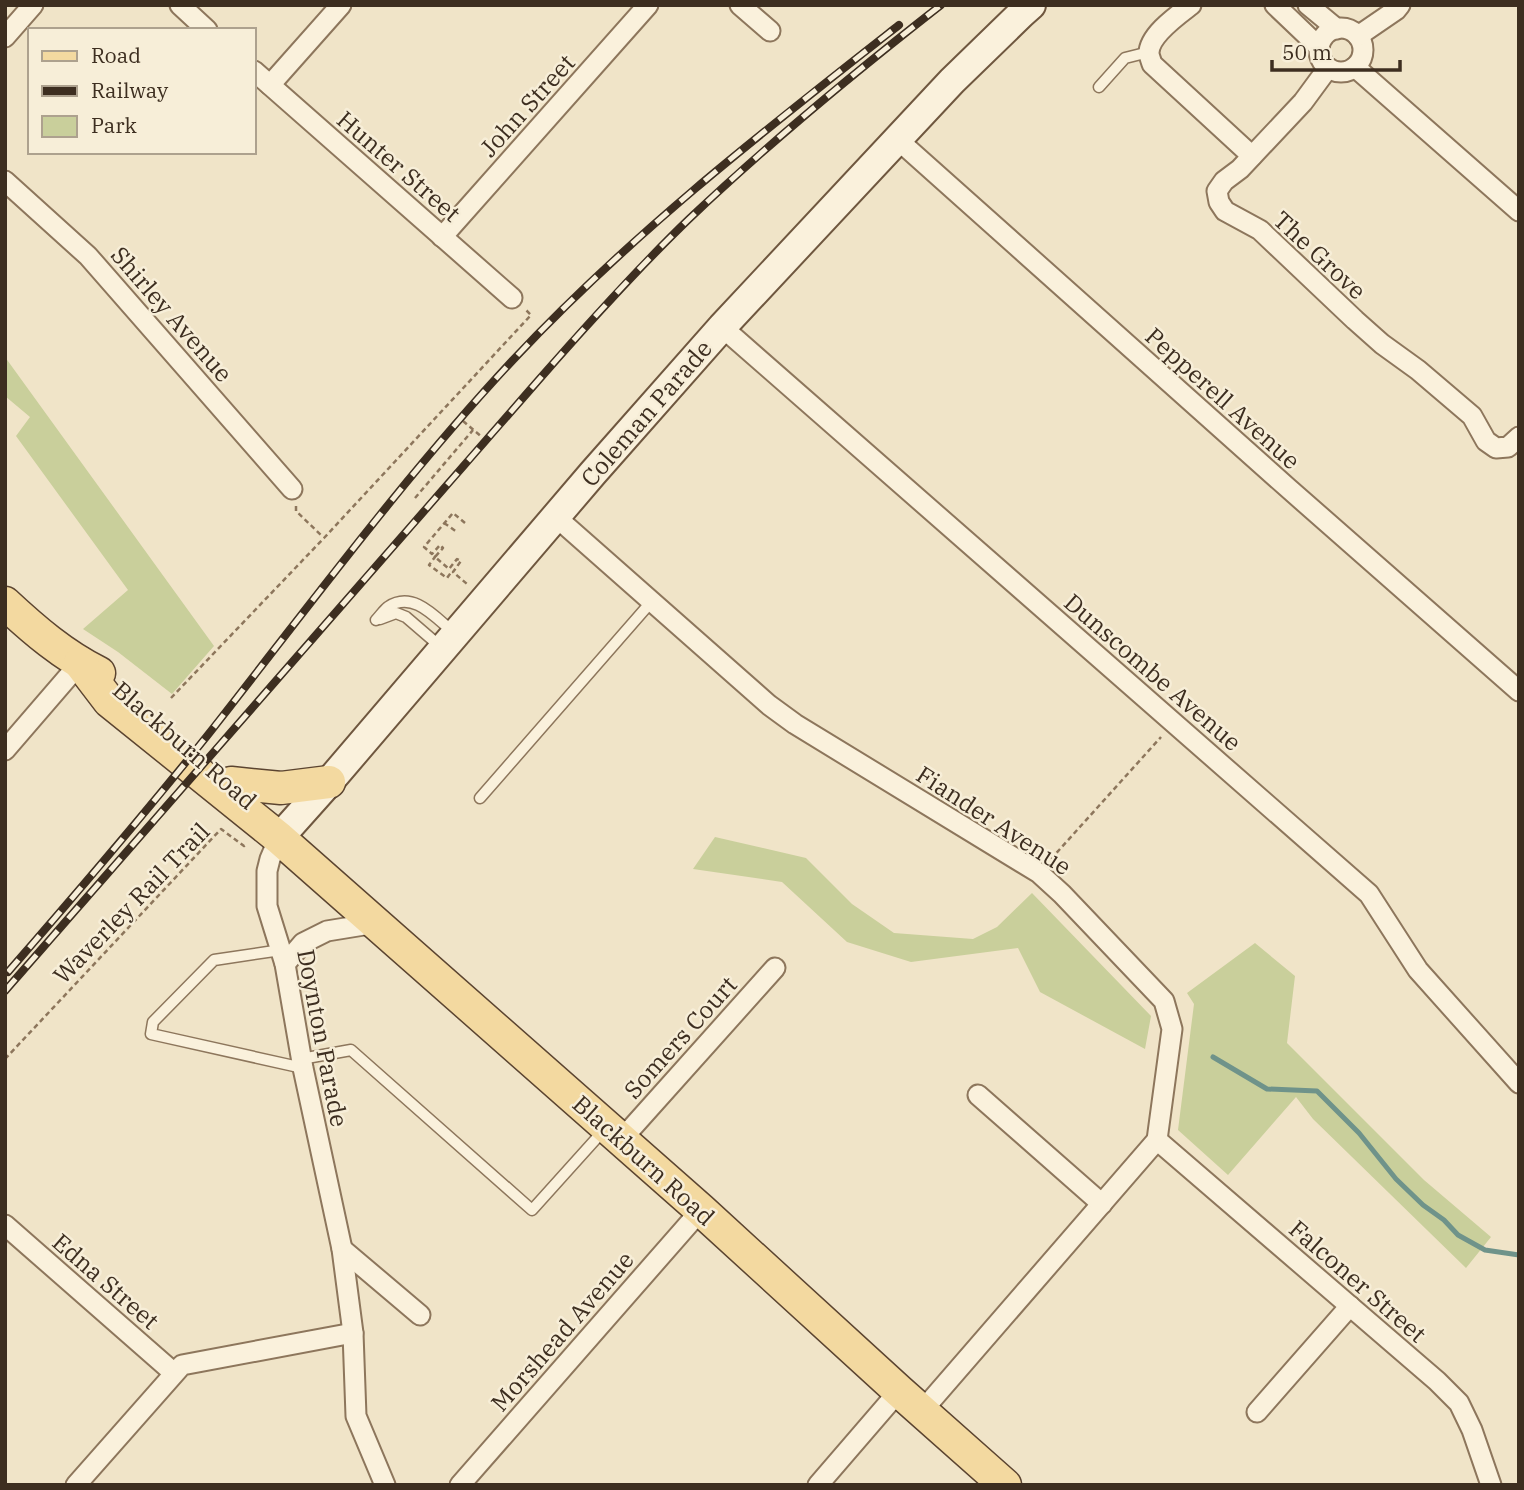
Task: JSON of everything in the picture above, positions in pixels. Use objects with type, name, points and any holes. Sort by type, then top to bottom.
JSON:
[{"type":"main road","name":"Blackburn Road","points":[[5,603],[39,634],[80,663],[108,678],[156,713],[267,817],[271,831]]},
{"type":"main road","name":"Blackburn Road","points":[[80,663],[109,701],[271,831],[701,1210],[1005,1485]]},
{"type":"main road","points":[[231,783],[281,788],[329,782]]},
{"type":"street","points":[[5,37],[33,5]]},
{"type":"street","points":[[180,5],[205,28]]},
{"type":"street","points":[[270,85],[341,5]]},
{"type":"street","name":"John Street","points":[[442,237],[648,5]]},
{"type":"street","points":[[740,5],[770,31]]},
{"type":"street","name":"Coleman Parade","points":[[271,831],[329,782],[722,327],[952,82],[1031,5]]},
{"type":"street","points":[[1191,5],[1170,22],[1153,41],[1149,52],[1152,64],[1252,156]]},
{"type":"street","points":[[1275,5],[1320,47]]},
{"type":"street","points":[[1308,5],[1337,29],[1352,31],[1362,43],[1362,58],[1355,66],[1342,72],[1328,68],[1320,55],[1320,47],[1326,34],[1337,29]]},
{"type":"street","points":[[1358,36],[1400,5]]},
{"type":"street","points":[[1355,66],[1519,211]]},
{"type":"street","name":"The Grove","points":[[1328,68],[1303,102],[1240,169],[1224,181],[1217,191],[1219,202],[1225,211],[1260,230],[1382,344],[1418,370],[1472,416],[1486,441],[1496,448],[1508,447],[1519,437]]},
{"type":"street","name":"Hunter Street","points":[[256,73],[512,298]]},
{"type":"street","name":"Pepperell Avenue","points":[[898,139],[1519,691]]},
{"type":"street","name":"Shirley Avenue","points":[[5,181],[88,256],[292,489]]},
{"type":"street","name":"Dunscombe Avenue","points":[[722,327],[1370,894],[1418,970],[1519,1083]]},
{"type":"street","name":"Fiander Avenue","points":[[556,517],[769,705],[795,724],[1039,873],[1062,894],[1164,1000],[1172,1029],[1157,1140]]},
{"type":"street","points":[[5,750],[80,663]]},
{"type":"street","name":"Doynton Parade","points":[[271,831],[267,906],[283,957],[302,1064],[342,1249],[353,1333],[356,1416],[386,1483]]},
{"type":"street","points":[[283,957],[327,931],[376,923]]},
{"type":"street","name":"Somers Court","points":[[614,1133],[775,968]]},
{"type":"street","points":[[978,1095],[1102,1204]]},
{"type":"street","points":[[818,1485],[910,1401],[1102,1204],[1157,1140]]},
{"type":"street","name":"Falconer Street","points":[[1157,1140],[1437,1381],[1458,1403],[1472,1430],[1491,1485]]},
{"type":"street","name":"Morshead Avenue","points":[[460,1485],[701,1210]]},
{"type":"street","name":"Edna Street","points":[[5,1225],[174,1374]]},
{"type":"street","points":[[342,1249],[420,1315]]},
{"type":"street","points":[[1257,1412],[1350,1306]]},
{"type":"street","points":[[76,1485],[182,1365],[353,1333]]},
{"type":"lane","points":[[1099,87],[1125,58],[1149,52]]},
{"type":"lane","points":[[403,601],[419,604],[450,641],[396,613],[376,620],[388,607],[403,601]]},
{"type":"lane","points":[[480,798],[652,601]]},
{"type":"lane","points":[[283,957],[214,960],[153,1022],[151,1034],[302,1064],[351,1051],[533,1210],[614,1133]]},
{"type":"path","points":[[171,698],[531,315],[512,298]]},
{"type":"path","points":[[463,421],[482,438]]},
{"type":"path","points":[[415,498],[473,430]]},
{"type":"path","points":[[292,489],[296,511],[324,538]]},
{"type":"path","points":[[465,523],[453,513],[425,547],[486,599]]},
{"type":"path","points":[[444,523],[457,532]]},
{"type":"path","points":[[434,556],[429,565],[446,578],[451,570]]},
{"type":"path","points":[[1051,859],[1173,723]]},
{"type":"path","name":"Waverley Rail Trail","points":[[5,1059],[221,829],[244,846],[271,831]]},
{"type":"green space","points":[[5,357],[214,646],[172,694],[83,629],[128,590],[16,436],[30,417],[5,396]]},
{"type":"green space","points":[[715,837],[806,858],[852,904],[894,933],[973,939],[997,927],[1032,893],[1151,1016],[1145,1049],[1040,992],[1018,948],[911,962],[847,942],[782,882],[693,869]]},
{"type":"green space","points":[[1255,943],[1295,976],[1287,1043],[1424,1180],[1491,1237],[1466,1268],[1313,1119],[1296,1097],[1228,1175],[1178,1130],[1194,1004],[1187,993]]},
{"type":"waterway","points":[[1213,1057],[1267,1089],[1317,1091],[1359,1133],[1396,1179],[1458,1235],[1485,1250],[1519,1255]]},
{"type":"railway","points":[[5,991],[630,279],[689,219],[750,163],[941,5]]},
{"type":"railway","points":[[8,972],[183,766],[394,497],[513,360],[604,269],[652,226],[749,144],[899,25]]}]
